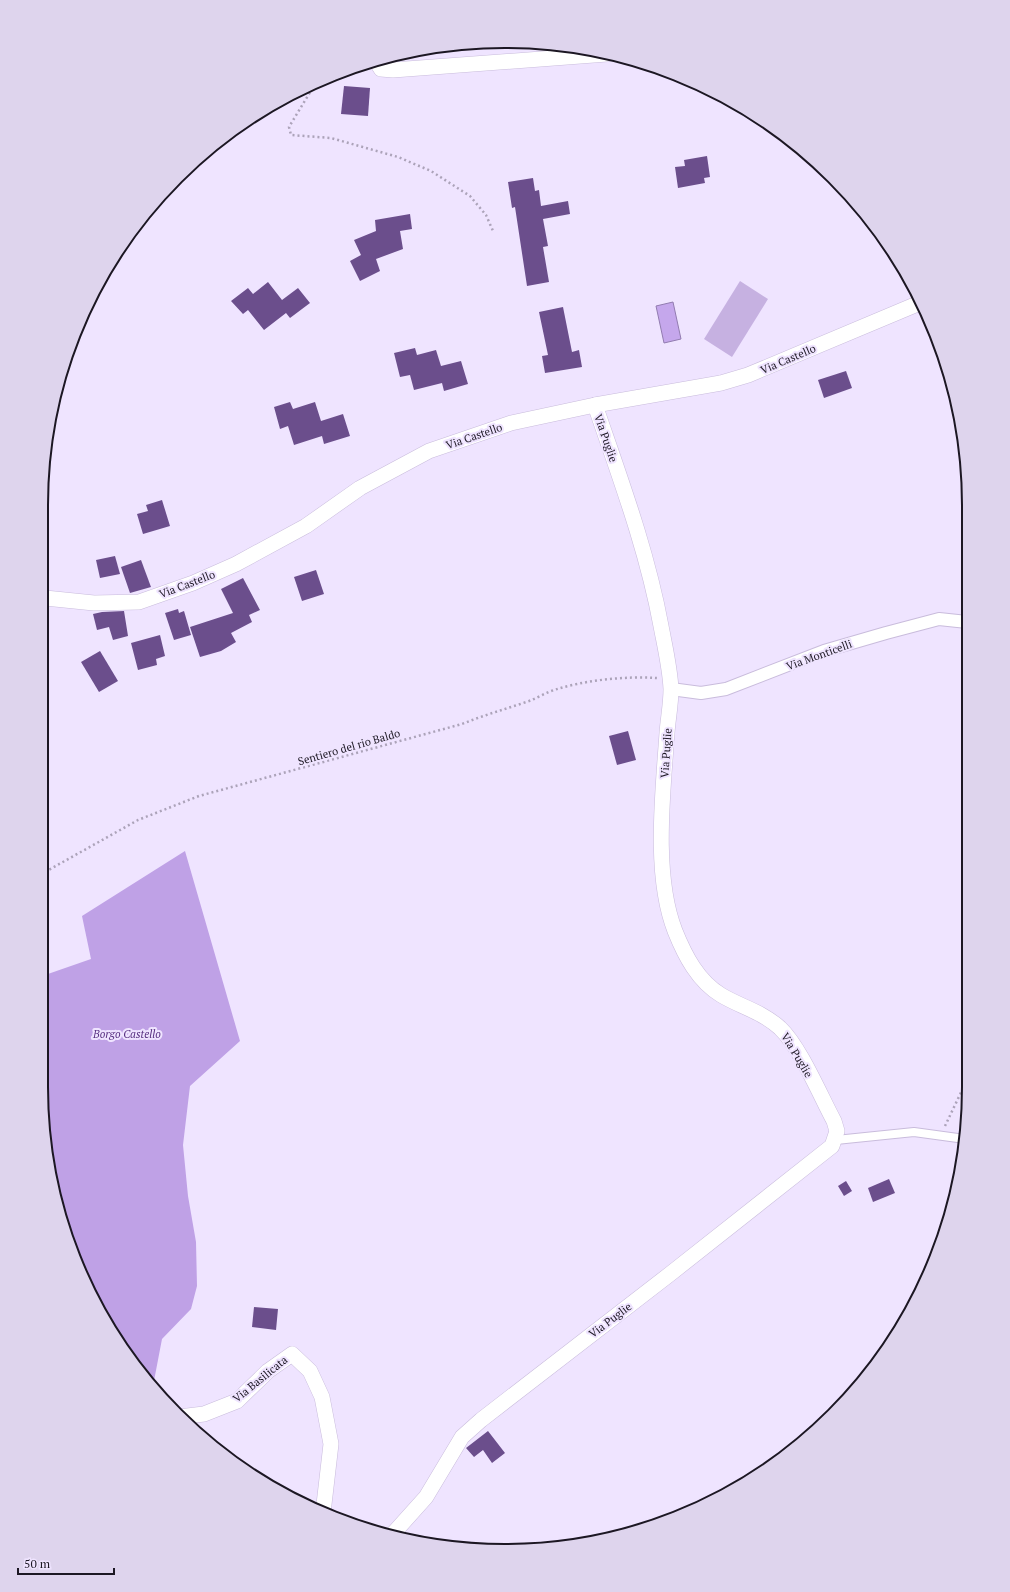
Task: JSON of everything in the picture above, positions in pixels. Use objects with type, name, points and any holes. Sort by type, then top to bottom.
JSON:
[{"type":"street","points":[[380,66],[382,69],[393,70],[586,56]]},
{"type":"street","name":"Via Castello","points":[[48,598],[94,603],[139,602],[193,583],[236,564],[299,530],[360,488],[429,451],[511,423],[595,405],[721,383],[748,375],[916,305]]},
{"type":"street","name":"Via Puglie","points":[[396,1530],[426,1497],[462,1437],[480,1420],[788,1182],[832,1146],[836,1140],[838,1131],[794,1045],[781,1029],[762,1013],[722,995],[706,984],[684,951],[675,930],[665,890],[661,829],[670,684],[657,606],[642,544],[595,405]]},
{"type":"street","name":"Via Monticelli","points":[[670,684],[701,693],[726,689],[824,651],[886,633],[939,619],[962,621]]},
{"type":"street","name":"Via Basilicata","points":[[188,1416],[204,1414],[237,1401],[268,1371],[292,1354],[310,1371],[322,1397],[331,1444],[324,1506]]},
{"type":"lane","points":[[836,1140],[914,1132],[959,1138]]},
{"type":"path","points":[[311,91],[289,127],[291,135],[331,138],[398,157],[430,170],[470,196],[486,215],[493,231]]},
{"type":"path","name":"Sentiero del rio Baldo","points":[[48,870],[138,820],[199,796],[462,724],[554,690],[610,678],[636,677],[670,684]]},
{"type":"path","points":[[941,1136],[962,1091]]},
{"type":"shaded area","points":[[740,281],[768,299],[732,357],[704,339]]},
{"type":"shaded area","points":[[673,302],[681,339],[664,343],[656,306]]},
{"type":"green space","name":"Borgo Castello","points":[[185,851],[240,1041],[190,1086],[183,1145],[188,1196],[196,1242],[197,1286],[191,1309],[162,1339],[154,1380],[142,1365],[109,1316],[83,1262],[72,1234],[64,1205],[52,1147],[48,1087],[48,974],[91,959],[82,916]]},
{"type":"building","points":[[344,86],[370,88],[368,116],[341,114]]},
{"type":"building","points":[[707,156],[710,177],[704,178],[705,183],[678,188],[675,167],[685,166],[684,160]]},
{"type":"building","points":[[533,178],[535,191],[539,190],[541,206],[568,201],[570,214],[543,219],[548,246],[543,247],[549,282],[527,286],[515,207],[512,208],[508,182]]},
{"type":"building","points":[[410,214],[412,229],[400,231],[403,249],[376,259],[380,271],[360,281],[350,261],[361,255],[354,240],[376,231],[375,220]]},
{"type":"building","points":[[268,282],[282,300],[298,288],[310,303],[290,318],[286,313],[264,330],[248,310],[243,314],[231,301],[248,288],[253,294]]},
{"type":"building","points":[[563,307],[572,352],[579,350],[582,367],[545,373],[542,356],[548,355],[539,312]]},
{"type":"building","points":[[415,348],[417,355],[436,350],[441,366],[461,361],[468,384],[444,391],[442,383],[414,390],[410,375],[400,377],[394,353]]},
{"type":"building","points":[[846,371],[852,388],[824,398],[818,380]]},
{"type":"building","points":[[290,402],[293,409],[315,402],[321,421],[343,414],[350,436],[324,444],[322,436],[294,445],[288,426],[280,429],[274,407]]},
{"type":"building","points":[[162,500],[170,526],[143,534],[137,514],[148,511],[146,505]]},
{"type":"building","points":[[115,556],[120,574],[100,578],[96,560]]},
{"type":"building","points":[[141,560],[151,587],[130,593],[121,567]]},
{"type":"building","points":[[316,570],[324,594],[302,601],[294,577]]},
{"type":"building","points":[[243,578],[260,610],[249,615],[252,622],[231,633],[236,642],[221,651],[200,657],[190,627],[233,613],[221,589]]},
{"type":"building","points":[[178,609],[179,613],[184,611],[191,635],[174,640],[165,613]]},
{"type":"building","points":[[124,611],[128,636],[113,640],[109,627],[97,630],[93,614]]},
{"type":"building","points":[[160,635],[165,656],[156,659],[157,665],[138,670],[131,643]]},
{"type":"building","points":[[100,651],[118,681],[99,692],[81,662]]},
{"type":"building","points":[[628,731],[636,760],[617,765],[609,736]]},
{"type":"building","points":[[889,1179],[895,1193],[873,1202],[868,1188]]},
{"type":"building","points":[[846,1181],[852,1191],[844,1196],[838,1186]]},
{"type":"building","points":[[254,1307],[278,1309],[276,1330],[252,1327]]},
{"type":"building","points":[[488,1431],[505,1453],[492,1463],[483,1450],[474,1457],[466,1448]]}]
